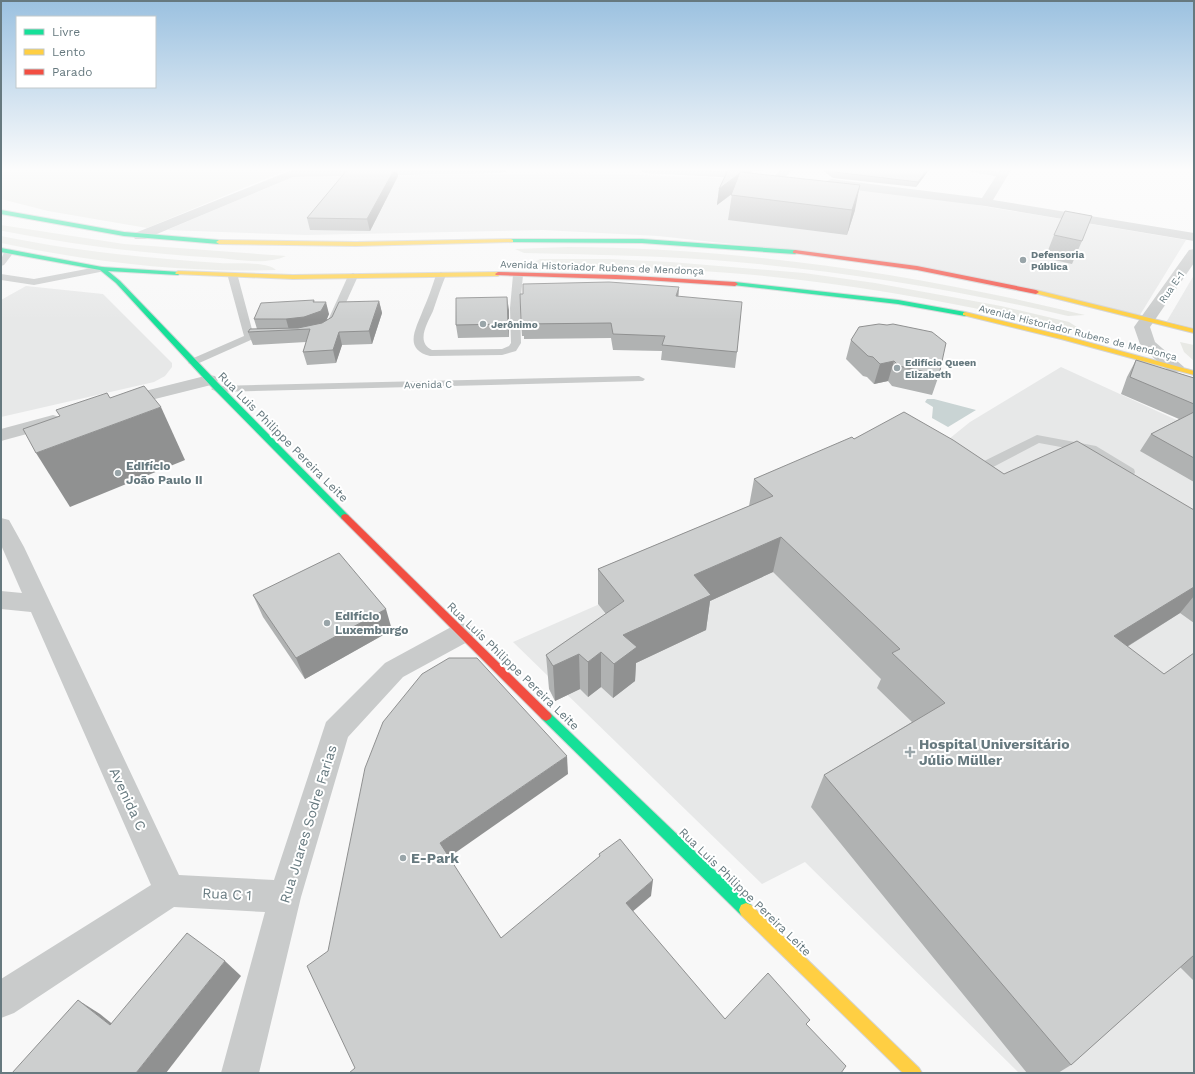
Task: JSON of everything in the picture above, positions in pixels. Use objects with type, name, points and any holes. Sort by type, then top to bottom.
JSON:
[{"type":"main road","name":"Avenida Historiador Rubens de Mendonça","points":[[44,220],[140,236],[226,242],[279,244],[415,244],[539,239],[587,239],[726,247],[856,260],[956,275],[1030,291],[1194,331]]},
{"type":"main road","name":"Avenida Historiador Rubens de Mendonça","points":[[5,251],[102,269],[233,277],[518,275],[647,278],[790,288],[898,302],[968,315],[1063,337],[1194,373]]},
{"type":"main road","name":"Rua Luis Philippe Pereira Leite","points":[[102,269],[118,282],[213,384],[462,634],[914,1073]]},
{"type":"street","points":[[140,236],[179,220]]},
{"type":"street","points":[[1093,220],[1194,237]]},
{"type":"street","name":"Rua E-1","points":[[1146,319],[1160,303],[1194,253]]},
{"type":"street","points":[[1146,319],[1142,327],[1148,344],[1175,367]]},
{"type":"street","points":[[109,406],[213,384]]},
{"type":"street","points":[[1,435],[70,416]]},
{"type":"street","name":"Avenida C","points":[[5,543],[38,604],[170,891]]},
{"type":"street","points":[[1,600],[38,604]]},
{"type":"street","name":"Rua Juares Sodre Farias","points":[[240,1073],[285,897],[336,731],[394,670],[462,634]]},
{"type":"street","points":[[1,1000],[170,891]]},
{"type":"street","name":"Rua C 1","points":[[170,891],[285,897]]},
{"type":"lane","points":[[1,263],[5,251]]},
{"type":"lane","points":[[1,277],[34,282],[102,269]]},
{"type":"lane","points":[[441,275],[427,313],[422,349],[430,353],[502,352],[510,350],[514,347],[516,342],[515,308],[518,275]]},
{"type":"lane","points":[[330,327],[353,276]]},
{"type":"lane","points":[[193,362],[253,337],[233,277]]},
{"type":"lane","name":"Avenida C","points":[[213,384],[639,379]]},
{"type":"lane","points":[[967,474],[1037,439],[1092,449],[1136,476]]},
{"type":"shaded area","points":[[101,220],[166,220],[147,228]]},
{"type":"shaded area","points":[[190,220],[1067,220],[1186,240],[1140,315],[860,258],[658,236],[543,230],[306,235],[167,230]]},
{"type":"shaded area","points":[[1,225],[124,244],[286,256],[279,259],[254,261],[165,254],[57,241],[1,231]]},
{"type":"shaded area","points":[[1,236],[55,246],[137,256],[220,263],[258,264],[272,267],[276,270],[207,270],[103,261],[1,243]]},
{"type":"shaded area","points":[[568,247],[698,252],[828,266],[957,287],[1085,315],[1068,316],[991,299],[914,285],[797,268],[729,261],[612,255],[524,253],[515,249]]},
{"type":"shaded area","points":[[540,259],[609,259],[671,262],[804,273],[875,283],[1001,306],[1069,322],[1083,331],[961,305],[796,279],[699,271],[531,264]]},
{"type":"shaded area","points":[[1194,275],[1194,328],[1167,321]]},
{"type":"shaded area","points":[[26,286],[103,294],[172,363],[172,367],[165,376],[154,382],[1,417],[1,300]]},
{"type":"shaded area","points":[[1180,342],[1194,345],[1194,361],[1184,352]]},
{"type":"shaded area","name":"Hospital Universitário Júlio Müller","points":[[1061,367],[1194,428],[1194,1073],[1019,1073],[805,862],[762,884],[513,642],[766,531],[944,443],[970,422]]},
{"type":"shaded area","points":[[927,399],[934,399],[976,410],[948,427],[932,418],[933,407],[925,402]]},
{"type":"building","points":[[1061,220],[1090,220],[1082,241],[1054,235]]},
{"type":"building","points":[[609,282],[679,287],[676,296],[742,302],[737,352],[662,345],[665,336],[613,334],[611,323],[523,324],[523,321],[521,321],[520,294],[523,294],[523,284]]},
{"type":"building","points":[[507,297],[508,324],[456,325],[456,298]]},
{"type":"building","points":[[314,300],[313,302],[326,302],[321,311],[304,317],[286,319],[254,319],[261,303]]},
{"type":"building","points":[[379,301],[369,331],[339,332],[333,350],[303,352],[310,329],[248,332],[250,329],[298,328],[322,323],[332,317],[339,302]]},
{"type":"building","points":[[879,324],[893,324],[932,332],[946,343],[939,375],[899,366],[894,361],[880,364],[873,357],[868,356],[851,340],[859,327]]},
{"type":"building","points":[[1136,360],[1194,378],[1194,404],[1130,377]]},
{"type":"building","points":[[144,386],[161,407],[36,453],[23,429],[60,416],[56,410],[107,393],[110,398]]},
{"type":"building","name":"Hospital Universitário Júlio Müller","points":[[904,412],[953,440],[1004,474],[1077,441],[1194,510],[1194,587],[1114,636],[1164,674],[1194,653],[1194,955],[1071,1065],[824,775],[945,703],[892,653],[900,649],[781,537],[694,575],[711,595],[623,635],[637,647],[614,664],[601,652],[588,662],[579,654],[553,666],[546,655],[624,601],[598,569],[773,496],[754,479],[852,437],[854,439]]},
{"type":"building","points":[[1194,412],[1194,458],[1151,434]]},
{"type":"building","name":"Edifício Luxemburgo","points":[[339,553],[386,609],[296,658],[253,595]]},
{"type":"building","points":[[449,658],[477,658],[567,756],[440,843],[501,938],[600,856],[599,854],[620,839],[653,880],[626,903],[725,1019],[768,973],[810,1020],[806,1024],[846,1066],[841,1073],[349,1073],[355,1068],[307,966],[328,951],[365,768],[383,722],[422,674]]},
{"type":"building","points":[[187,933],[225,961],[136,1073],[12,1073],[78,1000],[110,1025]]},
{"type":"traffic: fast","points":[[46,220],[124,234],[219,242]]},
{"type":"traffic: fast","points":[[511,241],[642,241],[795,252]]},
{"type":"traffic: fast","points":[[1,250],[102,269],[178,273]]},
{"type":"traffic: fast","points":[[102,269],[118,282],[214,384],[345,517]]},
{"type":"traffic: fast","points":[[735,284],[898,302],[965,314]]},
{"type":"traffic: fast","points":[[546,716],[746,910]]},
{"type":"traffic: slow","points":[[219,242],[356,244],[511,241]]},
{"type":"traffic: slow","points":[[178,273],[293,277],[498,274]]},
{"type":"traffic: slow","points":[[1036,292],[1194,331]]},
{"type":"traffic: slow","points":[[965,314],[1063,337],[1194,373]]},
{"type":"traffic: slow","points":[[746,910],[914,1073]]},
{"type":"traffic: jam","points":[[795,252],[917,268],[1036,292]]},
{"type":"traffic: jam","points":[[498,274],[616,277],[735,284]]},
{"type":"traffic: jam","points":[[345,517],[546,716]]},
{"type":"place","name":"Defensoria Pública","points":[[1023,260]]},
{"type":"place","name":"Jerônimo","points":[[483,324]]},
{"type":"place","name":"Edifício Queen Elizabeth","points":[[897,368]]},
{"type":"place","name":"Edifício João Paulo II","points":[[118,473]]},
{"type":"place","name":"Edifício Luxemburgo","points":[[327,623]]},
{"type":"place","name":"Hospital Universitário Júlio Müller","points":[[910,752]]},
{"type":"place","name":"E-Park","points":[[403,858]]}]
